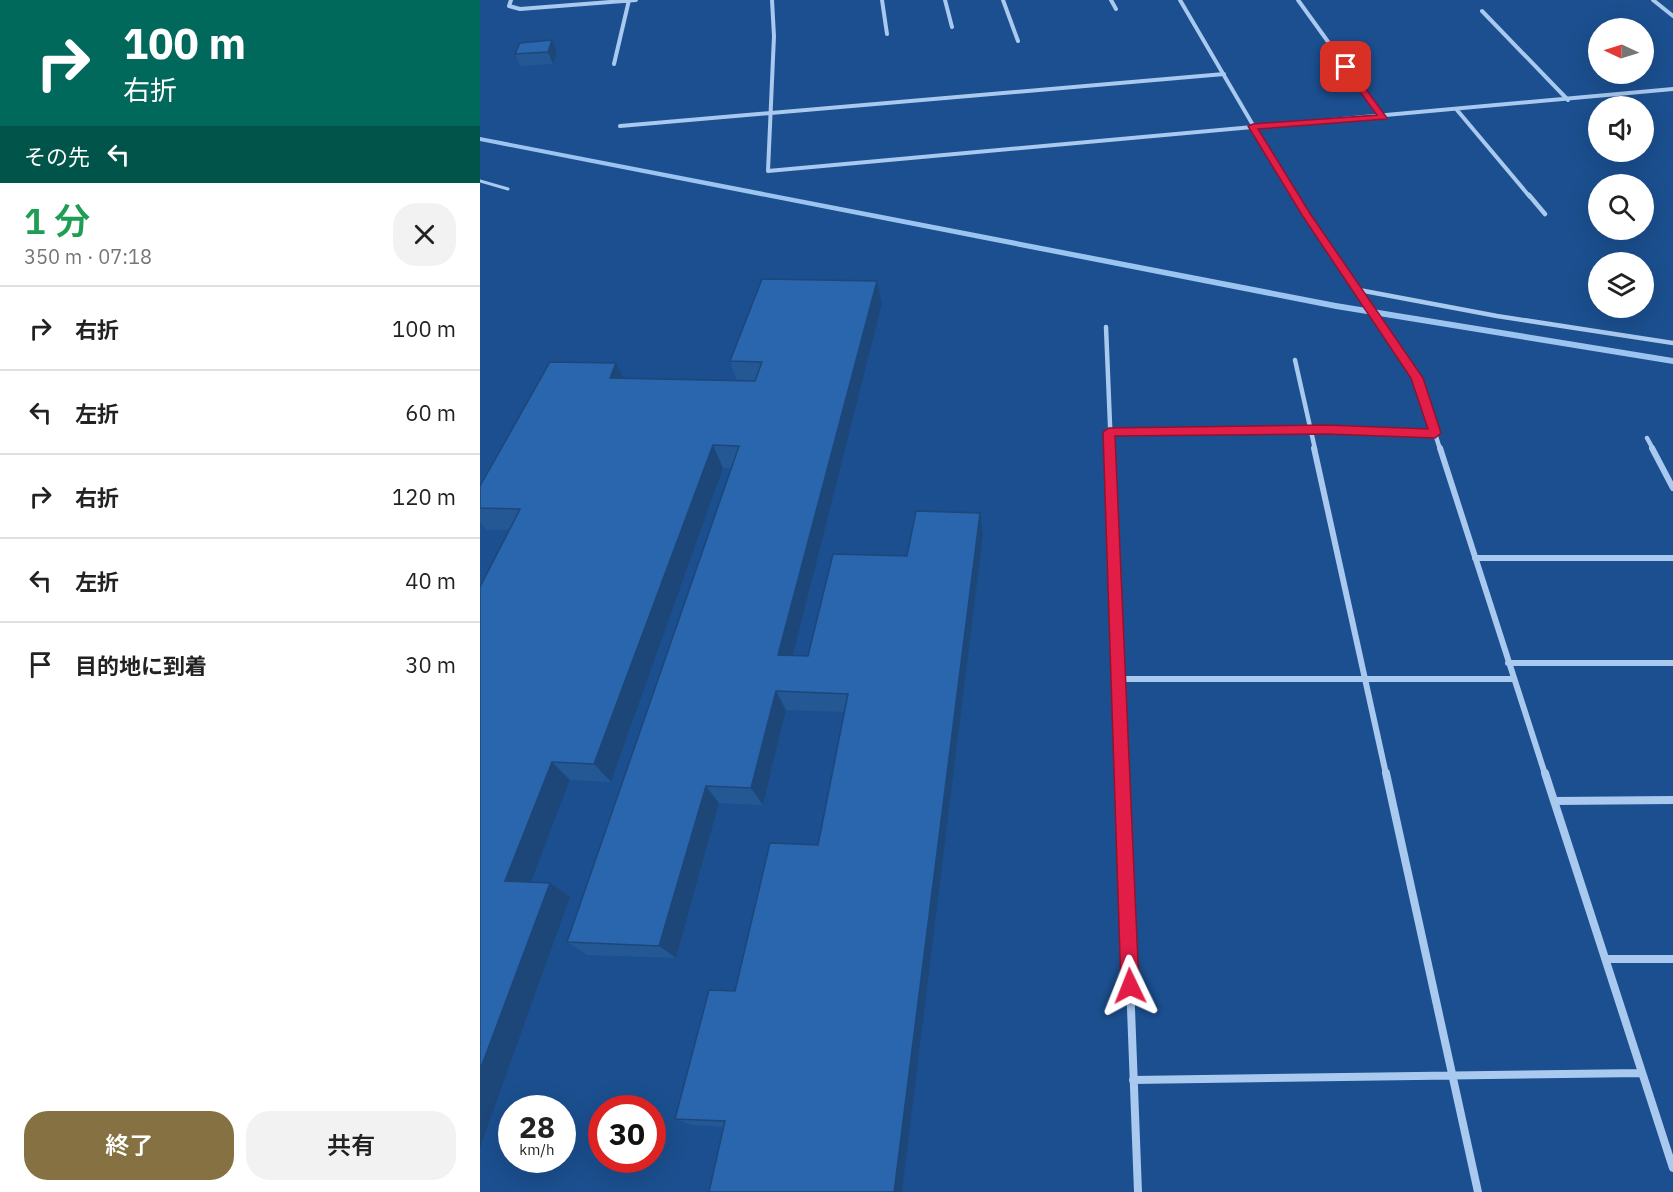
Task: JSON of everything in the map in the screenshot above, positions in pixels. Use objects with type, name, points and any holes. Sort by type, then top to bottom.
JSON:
[{"type":"street","points":[[511,0],[509,6],[520,9],[636,0]]},
{"type":"street","points":[[614,64],[629,0]]},
{"type":"street","points":[[772,0],[774,36],[768,171],[1253,126],[1383,118],[1673,90]]},
{"type":"street","points":[[882,0],[887,34]]},
{"type":"street","points":[[945,0],[951,27]]},
{"type":"street","points":[[1003,0],[1018,41]]},
{"type":"street","points":[[1111,0],[1116,9]]},
{"type":"street","points":[[1180,0],[1306,215],[1417,378],[1673,1168]]},
{"type":"street","points":[[1298,0],[1383,118]]},
{"type":"street","points":[[1653,0],[1673,16]]},
{"type":"street","points":[[1482,11],[1569,100]]},
{"type":"street","points":[[620,126],[1224,74]]},
{"type":"street","points":[[1457,110],[1545,214]]},
{"type":"street","points":[[480,181],[508,189]]},
{"type":"street","points":[[1359,290],[1497,316],[1673,343]]},
{"type":"street","points":[[1106,327],[1138,1192]]},
{"type":"street","points":[[1295,360],[1478,1192]]},
{"type":"street","points":[[1109,432],[1311,430],[1435,433]]},
{"type":"street","points":[[1647,438],[1673,489]]},
{"type":"street","points":[[1475,558],[1673,558]]},
{"type":"street","points":[[1508,663],[1673,663]]},
{"type":"street","points":[[1119,679],[1513,678]]},
{"type":"street","points":[[1554,801],[1673,800]]},
{"type":"street","points":[[1606,959],[1673,959]]},
{"type":"street","points":[[1134,1080],[1642,1073]]},
{"type":"building","points":[[552,40],[548,52],[515,54],[520,43]]},
{"type":"building","points":[[762,279],[877,281],[778,655],[808,656],[833,554],[907,556],[916,511],[980,513],[894,1192],[709,1192],[725,1121],[675,1119],[709,990],[735,991],[770,843],[818,845],[848,694],[776,691],[751,788],[706,786],[659,946],[567,942],[739,446],[713,445],[594,764],[552,762],[505,881],[550,883],[480,1070],[480,587],[520,509],[480,508],[480,486],[550,362],[616,363],[610,378],[755,381],[762,362],[730,361]]},
{"type":"waterway","points":[[480,139],[1336,306],[1673,361]]},
{"type":"route","points":[[1130,986],[1109,432],[1327,430],[1435,433],[1417,378],[1306,215],[1253,126],[1383,118],[1346,67]]}]
